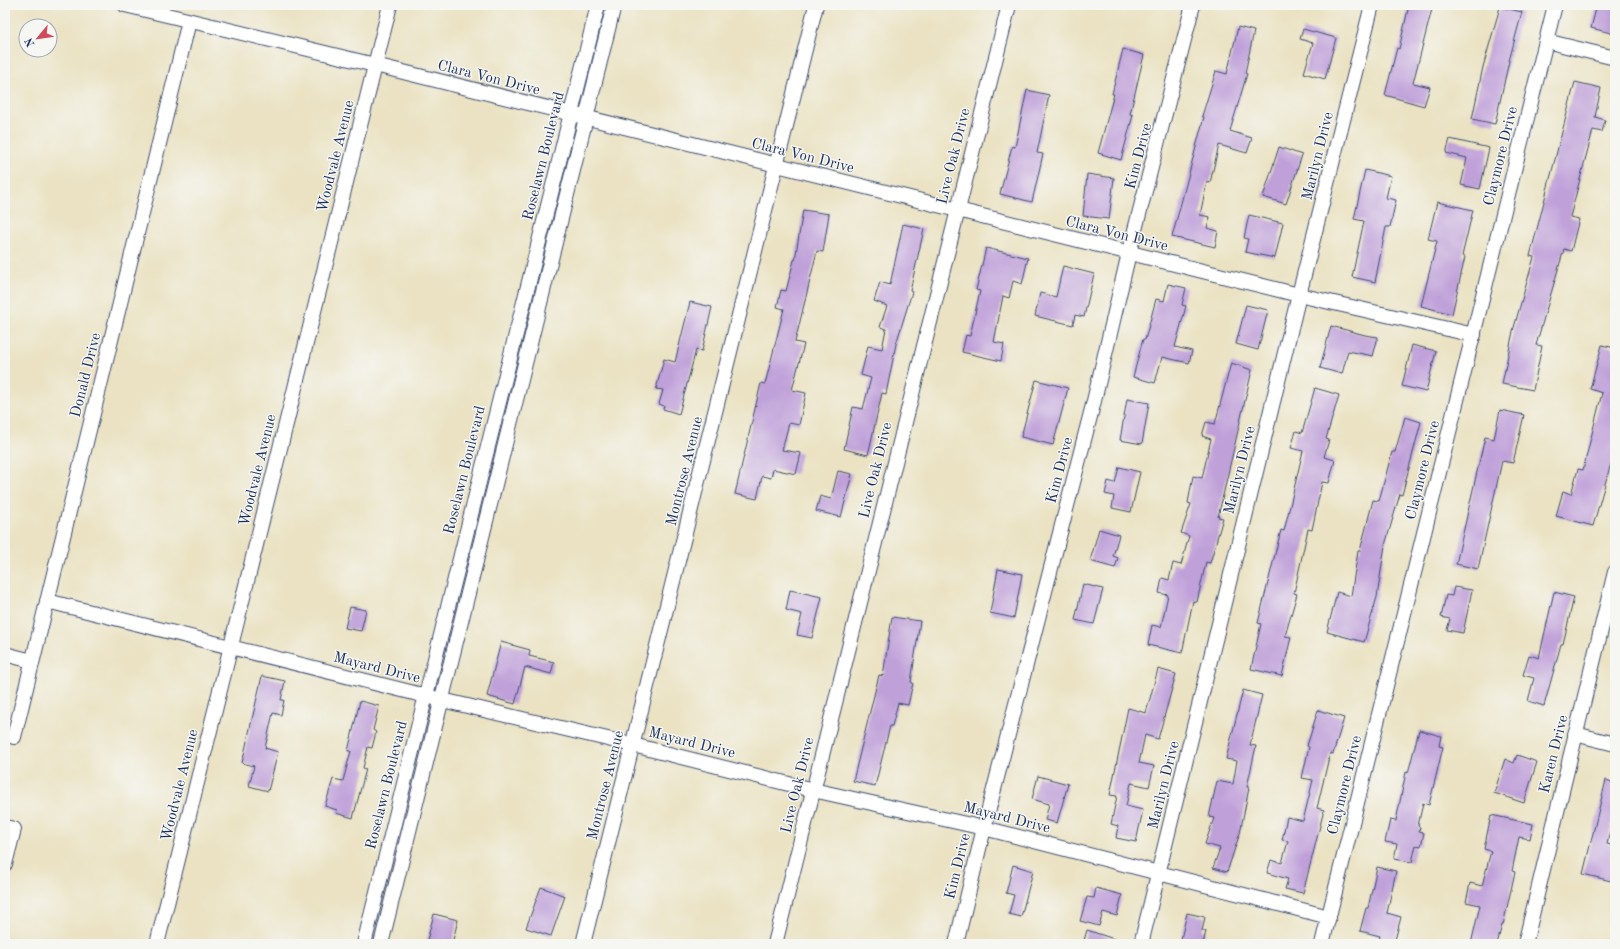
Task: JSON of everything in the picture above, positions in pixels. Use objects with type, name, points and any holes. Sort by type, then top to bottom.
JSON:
[{"type":"street","name":"Clara Von Drive","points":[[125,5],[1299,296],[1474,335]]},
{"type":"street","name":"Woodvale Avenue","points":[[157,944],[390,5]]},
{"type":"street","name":"Roselawn Boulevard","points":[[364,944],[598,5]]},
{"type":"street","points":[[381,944],[614,5]]},
{"type":"street","name":"Montrose Avenue","points":[[584,944],[816,5]]},
{"type":"street","name":"Live Oak Drive","points":[[775,944],[1009,5]]},
{"type":"street","name":"Kim Drive","points":[[956,944],[984,828],[1094,401],[1129,253],[1193,5]]},
{"type":"street","name":"Marilyn Drive","points":[[1141,944],[1299,296],[1372,5]]},
{"type":"street","name":"Claymore Drive","points":[[1322,944],[1555,5]]},
{"type":"street","name":"Donald Drive","points":[[14,737],[46,601],[189,21]]},
{"type":"street","points":[[1546,41],[1615,58]]},
{"type":"street","points":[[531,273],[546,277]]},
{"type":"street","points":[[498,406],[514,410]]},
{"type":"street","points":[[463,546],[479,550]]},
{"type":"street","name":"Karen Drive","points":[[1525,944],[1615,572]]},
{"type":"street","name":"Mayard Drive","points":[[46,601],[230,648],[813,790],[984,828],[1159,874],[1329,916]]},
{"type":"street","points":[[5,654],[32,662]]},
{"type":"street","points":[[1575,734],[1615,744]]},
{"type":"street","points":[[5,864],[9,828]]},
{"type":"street","points":[[384,865],[400,869]]},
{"type":"building","points":[[1409,5],[1433,5],[1413,83],[1430,87],[1424,106],[1385,95],[1397,48],[1399,49]]},
{"type":"building","points":[[1597,5],[1615,5],[1615,34],[1591,28]]},
{"type":"building","points":[[1500,7],[1522,12],[1495,124],[1472,119],[1483,67]]},
{"type":"building","points":[[1238,27],[1254,31],[1245,73],[1247,74],[1230,131],[1252,138],[1247,153],[1219,145],[1210,183],[1207,182],[1200,215],[1210,217],[1207,228],[1218,231],[1215,247],[1172,237],[1204,117],[1202,116],[1216,71],[1227,74]]},
{"type":"building","points":[[1303,29],[1336,38],[1325,79],[1304,73],[1313,43],[1300,39]]},
{"type":"building","points":[[1123,49],[1144,55],[1130,114],[1133,115],[1121,160],[1098,153],[1114,94],[1112,94]]},
{"type":"building","points":[[1575,82],[1601,88],[1595,117],[1605,120],[1602,132],[1593,130],[1570,217],[1579,219],[1571,251],[1564,249],[1536,345],[1542,346],[1533,390],[1502,384],[1513,331],[1534,257],[1530,256]]},
{"type":"building","points":[[1027,90],[1049,95],[1037,153],[1043,154],[1032,202],[1000,194],[1012,146],[1015,147]]},
{"type":"building","points":[[1450,139],[1489,148],[1480,189],[1461,185],[1467,158],[1446,153]]},
{"type":"building","points":[[1279,147],[1302,155],[1286,204],[1263,197]]},
{"type":"building","points":[[1365,170],[1391,176],[1386,198],[1396,200],[1390,227],[1386,227],[1375,282],[1352,277],[1364,221],[1354,219]]},
{"type":"building","points":[[1087,174],[1114,178],[1109,219],[1083,216]]},
{"type":"building","points":[[1437,202],[1473,210],[1462,256],[1465,257],[1452,314],[1421,306],[1437,241],[1428,239]]},
{"type":"building","points":[[803,210],[829,214],[823,252],[817,251],[795,342],[804,344],[792,390],[806,393],[799,425],[789,423],[782,450],[801,453],[796,474],[773,469],[771,478],[762,476],[757,499],[735,494],[761,383],[765,384],[784,309],[777,307],[781,290],[786,291],[795,260]]},
{"type":"building","points":[[1249,215],[1283,223],[1275,258],[1245,252],[1248,239],[1244,238]]},
{"type":"building","points":[[903,224],[924,229],[910,291],[912,292],[896,344],[886,394],[882,393],[868,455],[844,449],[853,407],[863,409],[871,378],[861,375],[868,346],[882,349],[886,329],[880,327],[887,306],[874,301],[880,282],[890,285]]},
{"type":"building","points":[[986,248],[1028,258],[1022,284],[1013,281],[1009,298],[1003,296],[994,342],[1004,344],[1001,361],[962,352],[966,335],[970,336],[980,291],[976,290]]},
{"type":"building","points":[[1063,266],[1094,274],[1084,317],[1075,315],[1073,325],[1035,316],[1040,293],[1056,297]]},
{"type":"building","points":[[1168,284],[1186,288],[1182,305],[1186,306],[1175,347],[1192,351],[1189,363],[1162,357],[1155,383],[1133,377],[1156,299],[1164,301]]},
{"type":"building","points":[[690,302],[712,307],[702,351],[696,350],[679,414],[663,409],[664,406],[659,404],[663,390],[656,389],[664,359],[675,362]]},
{"type":"building","points":[[1246,305],[1268,310],[1258,350],[1236,344]]},
{"type":"building","points":[[1331,326],[1378,337],[1373,356],[1348,351],[1342,374],[1320,368]]},
{"type":"building","points":[[1412,345],[1436,351],[1426,392],[1402,386]]},
{"type":"building","points":[[1602,345],[1615,348],[1615,464],[1611,463],[1593,526],[1556,516],[1563,491],[1571,494],[1578,469],[1583,470],[1602,393],[1590,389]]},
{"type":"building","points":[[1231,363],[1252,370],[1218,517],[1223,518],[1210,563],[1206,562],[1197,602],[1193,601],[1182,653],[1148,645],[1152,625],[1161,627],[1168,595],[1159,593],[1162,578],[1169,580],[1173,563],[1181,565],[1189,536],[1181,533],[1191,504],[1188,503],[1193,476],[1202,478],[1211,439],[1202,436],[1206,422],[1215,424]]},
{"type":"building","points":[[1036,380],[1068,388],[1053,445],[1021,437]]},
{"type":"building","points":[[1315,388],[1339,395],[1326,439],[1329,440],[1324,457],[1335,460],[1329,483],[1322,482],[1312,530],[1308,529],[1294,593],[1297,594],[1285,636],[1291,637],[1282,676],[1251,669],[1261,624],[1258,623],[1281,530],[1284,531],[1303,451],[1291,448],[1296,431],[1302,433]]},
{"type":"building","points":[[1127,399],[1149,403],[1142,444],[1120,440]]},
{"type":"building","points":[[1500,410],[1524,415],[1513,463],[1502,461],[1478,569],[1456,564],[1485,437],[1494,439]]},
{"type":"building","points":[[1405,417],[1421,422],[1402,495],[1400,494],[1385,545],[1377,597],[1364,642],[1327,632],[1337,592],[1351,596],[1358,551],[1360,551],[1373,500],[1379,501],[1392,452],[1395,452]]},
{"type":"building","points":[[1119,467],[1140,472],[1131,512],[1112,508],[1114,496],[1105,494],[1108,481],[1115,483]]},
{"type":"building","points":[[838,471],[852,474],[841,517],[816,511],[820,496],[831,499]]},
{"type":"building","points":[[1099,529],[1119,535],[1113,556],[1118,558],[1115,568],[1090,561]]},
{"type":"building","points":[[998,569],[1022,574],[1014,618],[990,613]]},
{"type":"building","points":[[1083,584],[1103,589],[1094,624],[1075,620]]},
{"type":"building","points":[[1454,587],[1472,590],[1463,633],[1447,630],[1450,619],[1441,617],[1446,595],[1452,596]]},
{"type":"building","points":[[790,590],[822,597],[812,638],[797,635],[802,614],[786,610]]},
{"type":"building","points":[[1554,592],[1574,597],[1563,644],[1561,644],[1544,706],[1528,701],[1534,678],[1523,675],[1529,655],[1539,658]]},
{"type":"building","points":[[350,607],[366,610],[361,631],[345,628]]},
{"type":"building","points":[[892,617],[920,621],[911,682],[913,683],[908,705],[898,703],[892,726],[890,726],[875,786],[853,781],[879,675],[883,676]]},
{"type":"building","points":[[501,642],[530,650],[529,656],[554,662],[551,674],[525,667],[515,704],[487,696]]},
{"type":"building","points":[[1158,669],[1176,674],[1158,739],[1145,735],[1139,763],[1154,766],[1149,787],[1131,783],[1126,806],[1143,810],[1136,842],[1116,838],[1118,826],[1111,824],[1117,796],[1110,795],[1128,708],[1146,713]]},
{"type":"building","points":[[262,676],[285,681],[281,700],[284,700],[281,715],[273,713],[265,748],[278,752],[268,791],[249,786],[254,766],[242,763]]},
{"type":"building","points":[[1243,690],[1262,695],[1250,745],[1256,746],[1247,787],[1249,788],[1240,833],[1227,872],[1213,868],[1220,848],[1205,844],[1214,818],[1209,817],[1217,781],[1233,784],[1237,761],[1226,759]]},
{"type":"building","points":[[360,701],[379,706],[373,730],[376,732],[372,748],[368,747],[363,768],[366,769],[353,818],[336,813],[337,810],[325,806],[333,779],[343,781],[351,751],[348,751]]},
{"type":"building","points":[[1318,710],[1344,718],[1333,754],[1330,753],[1317,808],[1324,810],[1303,893],[1285,889],[1288,879],[1267,873],[1271,860],[1282,863],[1288,841],[1282,840],[1287,817],[1303,821],[1313,780],[1302,778],[1309,747],[1307,746]]},
{"type":"building","points":[[1419,730],[1441,736],[1439,746],[1443,747],[1429,805],[1423,803],[1418,826],[1420,827],[1419,832],[1424,833],[1421,846],[1416,845],[1412,862],[1394,859],[1397,844],[1385,842],[1390,820],[1396,821],[1406,772],[1408,773]]},
{"type":"building","points":[[1517,755],[1537,762],[1524,803],[1494,793],[1505,759],[1514,763]]},
{"type":"building","points":[[1038,776],[1068,784],[1057,823],[1045,820],[1049,804],[1032,799]]},
{"type":"building","points":[[1606,780],[1615,783],[1615,811],[1607,844],[1615,846],[1615,882],[1583,874]]},
{"type":"building","points":[[1491,815],[1533,824],[1530,839],[1519,837],[1512,871],[1515,872],[1503,925],[1497,944],[1471,944],[1480,905],[1466,902],[1470,883],[1482,886],[1491,851],[1484,849]]},
{"type":"building","points":[[1013,865],[1033,871],[1021,917],[1009,914],[1014,895],[1006,893]]},
{"type":"building","points":[[1377,867],[1396,871],[1387,913],[1401,917],[1394,944],[1378,944],[1380,936],[1360,931],[1366,908],[1368,908]]},
{"type":"building","points":[[541,887],[565,896],[551,936],[526,928]]},
{"type":"building","points":[[1096,888],[1122,895],[1117,916],[1103,912],[1099,926],[1080,921],[1087,897],[1094,898]]},
{"type":"building","points":[[1187,913],[1205,917],[1202,931],[1206,931],[1203,944],[1186,944],[1186,940],[1181,939]]},
{"type":"building","points":[[434,914],[458,920],[452,944],[426,944]]},
{"type":"building","points":[[1087,930],[1123,942],[1123,944],[1083,944]]}]
